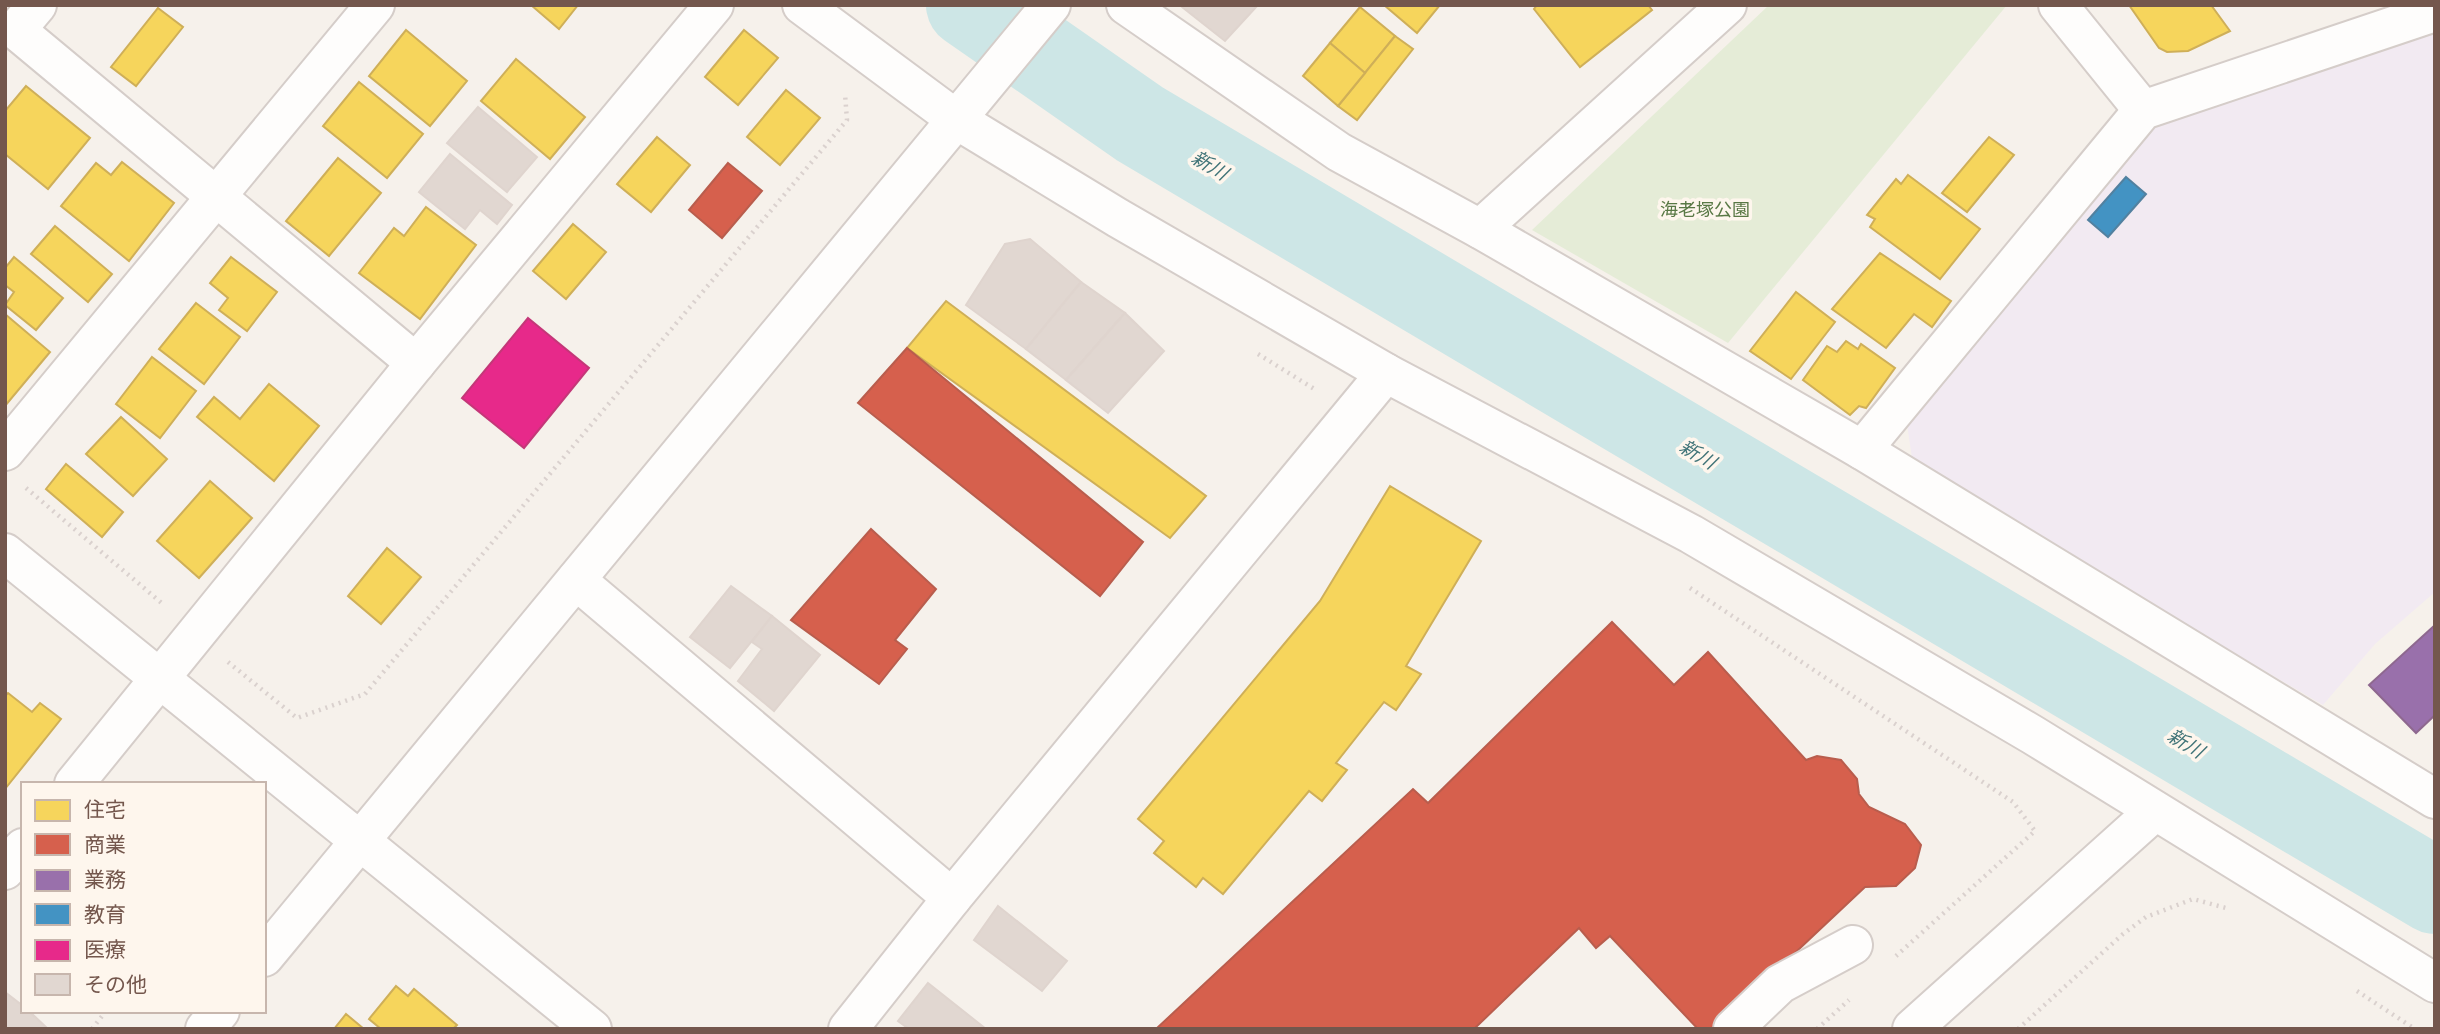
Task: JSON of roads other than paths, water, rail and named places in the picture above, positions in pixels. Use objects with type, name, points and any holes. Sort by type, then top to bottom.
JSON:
[{"type":"street","points":[[5,451],[375,5]]},
{"type":"street","points":[[76,782],[416,363],[714,5]]},
{"type":"street","points":[[802,5],[957,120],[1118,218],[1386,373],[1691,534],[2022,728],[2435,983]]},
{"type":"street","points":[[266,955],[1051,5]]},
{"type":"street","points":[[1126,5],[1339,152],[1480,229],[1862,450],[2435,799]]},
{"type":"street","points":[[1480,229],[1727,5]]},
{"type":"street","points":[[2058,5],[2143,110]]},
{"type":"street","points":[[1862,450],[2143,110],[2435,12]]},
{"type":"street","points":[[19,26],[416,363]]},
{"type":"street","points":[[848,1029],[952,898],[1386,373]]},
{"type":"street","points":[[5,554],[592,1029]]},
{"type":"street","points":[[576,580],[952,898]]},
{"type":"street","points":[[1912,1029],[2155,811]]},
{"type":"street","points":[[5,870],[21,850]]},
{"type":"street","points":[[1733,1029],[1780,984],[1853,945]]},
{"type":"street","points":[[205,1029],[218,1013]]},
{"type":"waterway","name":"新川","points":[[969,5],[1140,124],[2435,891]]},
{"type":"park label","name":"海老塚公園","points":[[1705,209]]}]
